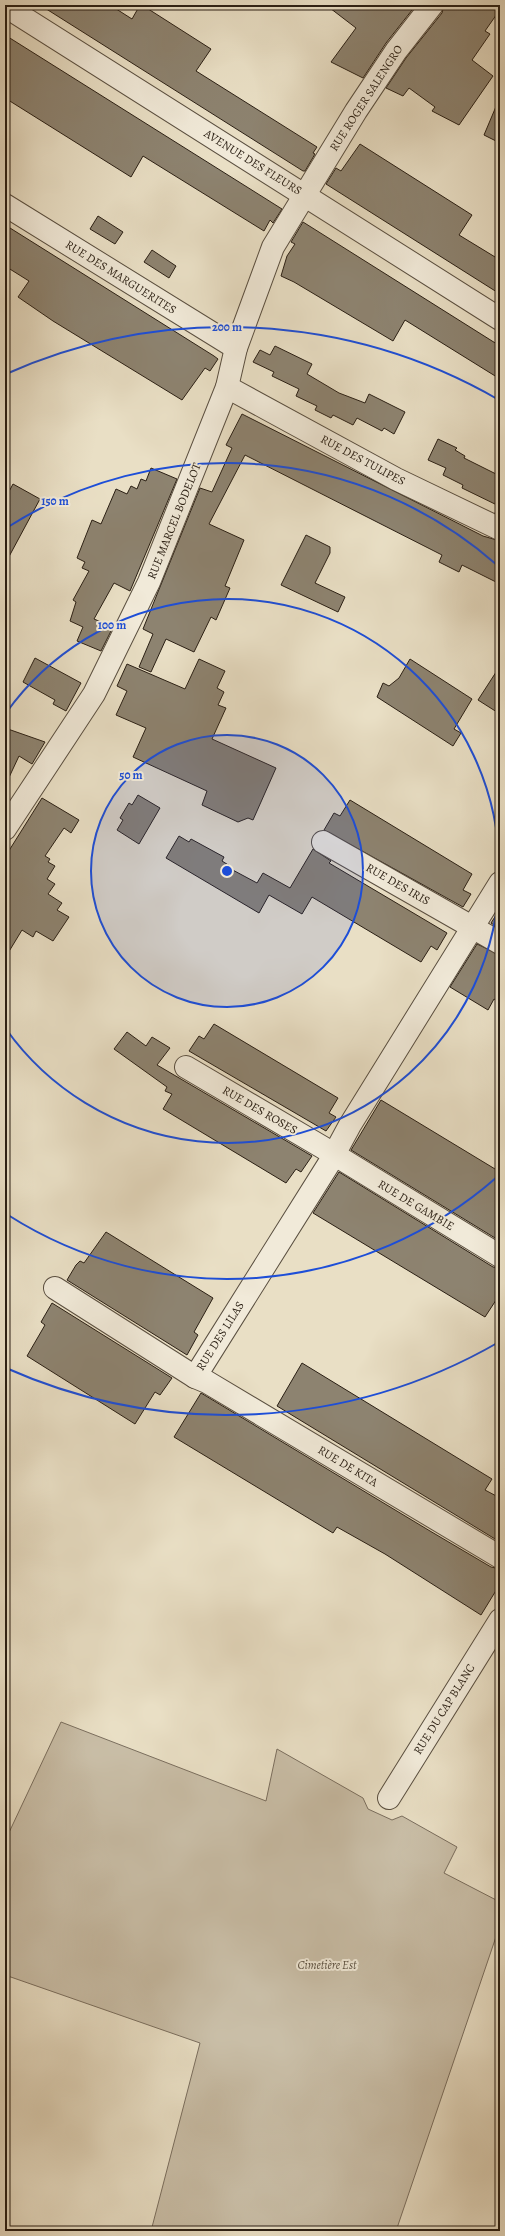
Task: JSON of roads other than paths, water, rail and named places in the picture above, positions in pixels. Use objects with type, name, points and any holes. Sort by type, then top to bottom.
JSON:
[{"type":"street","name":"RUE ROGER SALENGRO","points":[[304,194],[396,51],[432,5]]},
{"type":"street","name":"AVENUE DES FLEURS","points":[[5,6],[500,318]]},
{"type":"street","name":"RUE MARCEL BODELOT","points":[[5,830],[94,694],[149,582],[227,387],[236,348],[273,247],[304,194]]},
{"type":"street","name":"RUE DES MARGUERITES","points":[[5,205],[236,348]]},
{"type":"street","name":"RUE DES TULIPES","points":[[227,387],[396,479],[500,529]]},
{"type":"street","name":"RUE DES IRIS","points":[[323,842],[500,943]]},
{"type":"street","name":"RUE DES LILAS","points":[[55,1288],[195,1376],[330,1162],[500,882]]},
{"type":"street","name":"RUE DES ROSES","points":[[186,1067],[333,1155]]},
{"type":"street","name":"RUE DE GAMBIE","points":[[333,1155],[500,1256]]},
{"type":"street","name":"RUE DE KITA","points":[[195,1376],[500,1558]]},
{"type":"street","name":"RUE DU CAP BLANC","points":[[389,1798],[500,1620]]},
{"type":"park label","name":"Cimetière Est","points":[[327,1965]]}]
